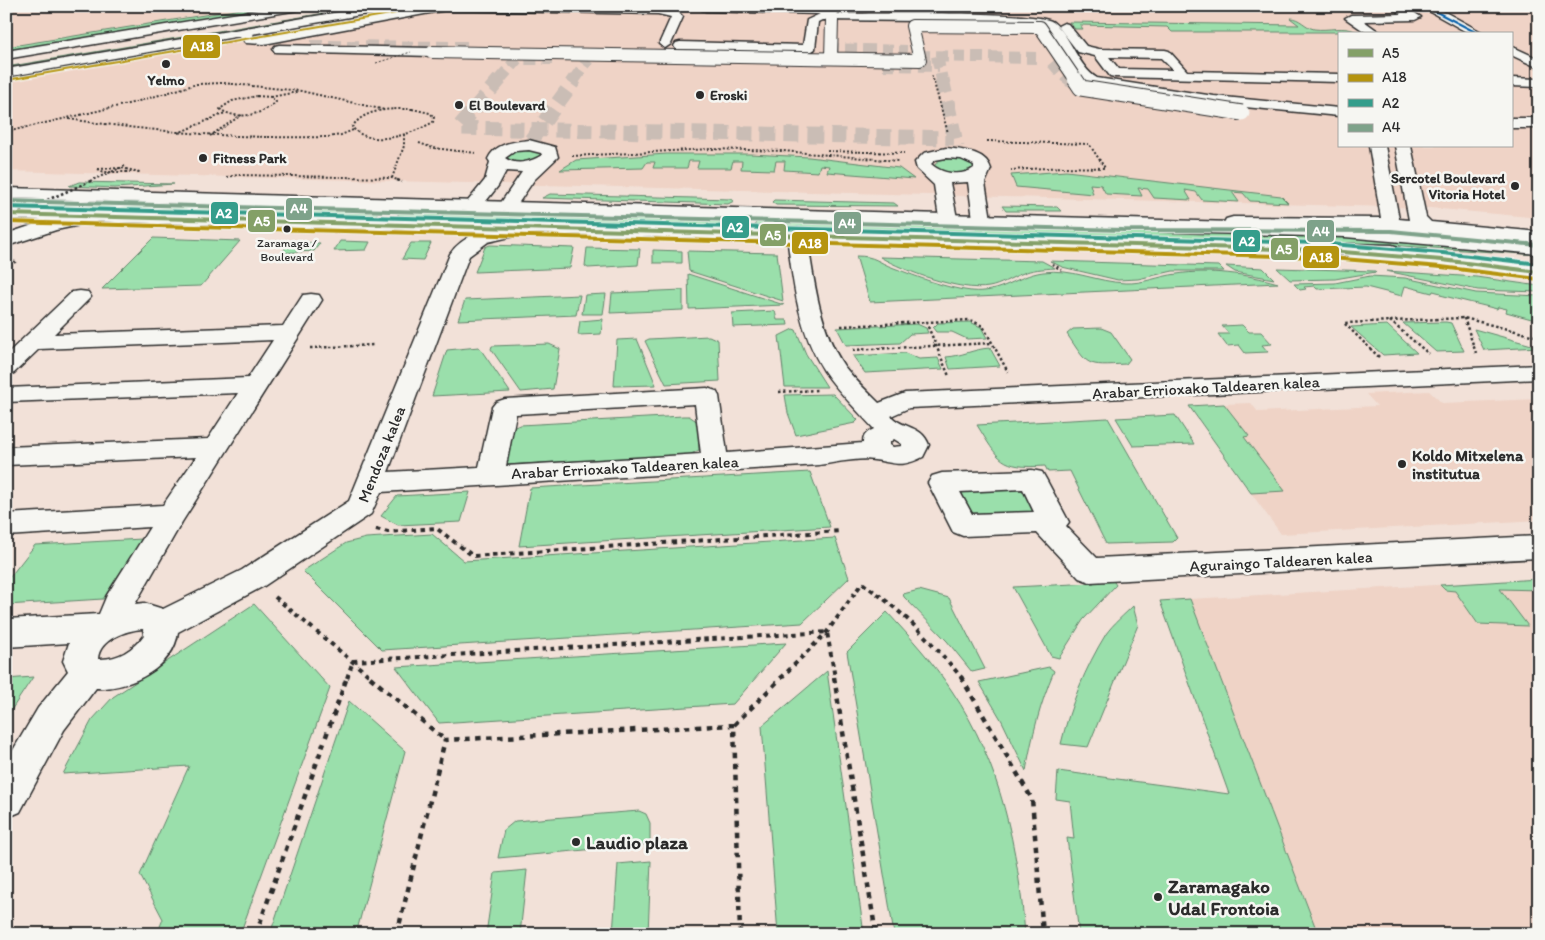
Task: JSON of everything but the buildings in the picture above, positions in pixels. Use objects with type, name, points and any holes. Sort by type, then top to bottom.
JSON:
[{"type":"main road","points":[[6,45],[254,6]]},
{"type":"main road","points":[[6,55],[304,6]]},
{"type":"main road","points":[[6,64],[354,6]]},
{"type":"main road","points":[[6,73],[395,6]]},
{"type":"main road","points":[[707,6],[706,8],[1054,14],[1082,49],[1099,53],[1165,54],[1184,75]]},
{"type":"main road","points":[[1373,32],[1351,18],[1415,18],[1394,6]]},
{"type":"main road","points":[[1425,6],[1475,32]]},
{"type":"main road","points":[[238,44],[305,41],[446,7],[658,11],[674,14],[677,17],[665,44]]},
{"type":"main road","points":[[828,54],[832,18]]},
{"type":"main road","points":[[809,49],[813,20],[832,18],[1033,20],[1051,26],[1069,56],[1086,77],[1094,81],[1257,105],[1338,112]]},
{"type":"main road","points":[[541,52],[501,48],[642,52],[648,46],[665,44],[679,51],[828,54],[920,60],[912,26],[1040,27],[1081,88],[1242,113],[1338,120]]},
{"type":"main road","points":[[248,31],[245,36],[254,40],[305,41]]},
{"type":"main road","points":[[211,37],[226,39],[250,49],[828,54]]},
{"type":"main road","points":[[679,51],[809,49],[828,54]]},
{"type":"main road","points":[[1512,50],[1539,64]]},
{"type":"main road","points":[[1099,53],[1115,74],[1338,78]]},
{"type":"main road","points":[[1512,82],[1539,83]]},
{"type":"main road","points":[[1156,96],[1338,120]]},
{"type":"main road","points":[[1257,105],[1258,100],[1264,97],[1320,96]]},
{"type":"main road","points":[[1512,115],[1539,115]]},
{"type":"main road","points":[[1512,123],[1539,124]]},
{"type":"main road","points":[[1377,148],[1391,224]]},
{"type":"main road","points":[[1403,148],[1417,218],[1424,226]]},
{"type":"main road","points":[[473,206],[494,179],[499,169],[496,160],[500,152],[536,149]]},
{"type":"main road","points":[[498,162],[513,167],[536,149]]},
{"type":"main road","points":[[507,207],[526,177],[536,149]]},
{"type":"main road","points":[[948,218],[942,183],[926,168],[923,162],[950,149],[981,162],[983,169],[976,183],[982,219]]},
{"type":"main road","points":[[930,172],[958,178],[981,172]]},
{"type":"main road","points":[[6,193],[948,218],[1410,234],[1539,248]]},
{"type":"main road","points":[[10,215],[1318,250],[1460,252],[1539,260]]},
{"type":"main road","points":[[8,240],[19,226],[10,215]]},
{"type":"main road","points":[[8,240],[52,225],[93,216]]},
{"type":"main road","points":[[1123,224],[1391,224],[1539,238]]},
{"type":"main road","name":"Mendoza kalea","points":[[161,625],[205,604],[252,578],[368,506],[460,254],[464,248],[484,238],[526,228]]},
{"type":"main road","points":[[797,236],[810,315],[818,337],[837,372],[882,431],[908,434],[914,439],[916,445],[914,451],[933,464],[942,483],[963,525],[1054,522],[1032,479],[942,483]]},
{"type":"main road","points":[[1318,250],[1442,260],[1539,272]]},
{"type":"main road","points":[[6,368],[80,297]]},
{"type":"main road","points":[[6,632],[110,624],[144,616],[158,620],[161,625],[162,633],[158,642],[140,661],[111,673],[98,674],[88,672],[82,667],[80,660],[82,652],[94,634],[110,624],[118,604],[172,515],[311,300]]},
{"type":"main road","points":[[33,342],[284,341]]},
{"type":"main road","name":"Arabar Errioxako Taldearen kalea","points":[[368,506],[491,474],[819,456],[882,431],[905,401],[1539,372]]},
{"type":"main road","points":[[6,395],[256,385]]},
{"type":"main road","points":[[491,474],[505,406],[707,396],[715,462]]},
{"type":"main road","points":[[6,456],[216,447]]},
{"type":"main road","points":[[6,525],[172,515]]},
{"type":"main road","name":"Aguraingo Taldearen kalea","points":[[1044,522],[1090,570],[1539,547]]},
{"type":"main road","points":[[6,799],[51,719],[88,672]]},
{"type":"path","points":[[376,62],[417,51]]},
{"type":"path","points":[[929,68],[950,149]]},
{"type":"path","points":[[6,132],[132,103],[196,84],[222,83],[301,91],[385,110],[417,109],[430,113],[434,117],[433,122],[427,126],[404,134],[367,136],[353,130]]},
{"type":"path","points":[[226,113],[220,109],[232,101],[257,96],[271,97],[301,91]]},
{"type":"path","points":[[177,133],[226,113],[243,114],[270,108],[276,102],[271,97]]},
{"type":"path","points":[[66,119],[210,136],[328,137],[346,135],[353,130],[352,127],[358,119],[385,110]]},
{"type":"path","points":[[210,136],[243,114]]},
{"type":"path","points":[[392,178],[404,146],[404,134]]},
{"type":"path","points":[[978,140],[1089,144],[1105,168],[1064,167],[1010,170]]},
{"type":"path","points":[[419,143],[433,148],[472,153]]},
{"type":"path","points":[[584,156],[711,149],[783,152],[898,161]]},
{"type":"path","points":[[828,156],[828,151],[907,153]]},
{"type":"path","points":[[10,215],[126,166]]},
{"type":"path","points":[[103,167],[120,168],[140,170],[136,173],[97,170],[103,167]]},
{"type":"path","points":[[1464,318],[1476,354]]},
{"type":"path","points":[[1379,358],[1344,323],[1464,318],[1539,338]]},
{"type":"path","points":[[833,326],[970,320],[983,326],[1010,376]]},
{"type":"path","points":[[1389,321],[1431,355]]},
{"type":"path","points":[[926,322],[950,379]]},
{"type":"path","points":[[284,341],[374,345]]},
{"type":"path","points":[[845,351],[992,343]]},
{"type":"path","points":[[368,506],[388,532],[436,528],[473,556],[840,531]]},
{"type":"path","points":[[252,578],[446,740],[734,725],[827,632],[862,583],[895,606],[926,635],[963,680],[1032,800],[1043,934]]},
{"type":"path","points":[[353,661],[827,632]]},
{"type":"path","points":[[827,632],[876,934]]},
{"type":"path","points":[[256,934],[353,661]]},
{"type":"path","points":[[734,725],[740,934]]},
{"type":"path","points":[[397,934],[446,740]]},
{"type":"shaded area","points":[[6,6],[282,6],[6,51]]},
{"type":"shaded area","points":[[444,6],[1539,6],[1539,218],[1430,208],[6,171],[6,83]]},
{"type":"shaded area","name":"Koldo Mitxelena institutua","points":[[1429,391],[1442,403],[1539,399],[1539,520],[1281,534],[1251,493],[1284,491],[1243,436],[1248,436],[1224,404],[1251,403],[1258,412],[1377,406],[1366,394]]},
{"type":"shaded area","points":[[1539,579],[1539,934],[1318,934],[1190,599]]},
{"type":"green space","points":[[260,6],[282,6],[6,51],[6,47]]},
{"type":"green space","points":[[370,6],[6,68],[6,67]]},
{"type":"green space","points":[[857,6],[947,8],[930,11],[902,11],[874,10]]},
{"type":"green space","points":[[1290,18],[1297,19],[1314,29],[1347,29],[1357,32],[1172,32],[1167,27],[1080,25],[1083,29],[1075,29],[1069,22],[1299,25]]},
{"type":"green space","points":[[174,49],[175,51],[6,80],[6,78]]},
{"type":"green space","points":[[522,149],[544,151],[540,160],[516,164],[506,160],[505,156]]},
{"type":"green space","points":[[667,154],[750,154],[809,157],[899,168],[914,179],[827,172],[829,166],[820,165],[818,172],[784,170],[785,161],[776,161],[774,170],[741,169],[742,161],[733,161],[731,168],[697,168],[699,161],[689,161],[687,168],[653,168],[655,162],[647,162],[643,168],[560,170],[576,160]]},
{"type":"green space","points":[[955,158],[970,162],[974,165],[973,169],[969,172],[954,174],[934,166],[939,160]]},
{"type":"green space","points":[[1066,171],[1281,196],[1288,203],[1250,201],[1243,193],[1232,192],[1239,202],[1202,200],[1196,192],[1185,190],[1191,200],[1154,198],[1148,189],[1138,188],[1142,196],[1106,194],[1101,185],[1090,184],[1093,194],[1016,187],[1011,175]]},
{"type":"green space","points":[[79,182],[174,184],[115,188],[69,186]]},
{"type":"green space","points":[[550,194],[730,199],[734,201],[728,204],[542,198]]},
{"type":"green space","points":[[21,200],[381,209],[374,217],[8,207]]},
{"type":"green space","points":[[774,200],[894,203],[898,206],[776,205],[772,202]]},
{"type":"green space","points":[[1002,206],[1057,207],[1061,211],[1006,211]]},
{"type":"green space","points":[[402,210],[735,219],[734,227],[395,218]]},
{"type":"green space","points":[[756,219],[1363,236],[1539,252],[1539,255],[1372,244],[755,227]]},
{"type":"green space","points":[[153,238],[240,241],[201,286],[102,289]]},
{"type":"green space","points":[[340,241],[370,242],[366,250],[334,251]]},
{"type":"green space","points":[[289,242],[320,243],[314,251],[282,253]]},
{"type":"green space","points":[[411,243],[431,243],[423,260],[402,259]]},
{"type":"green space","points":[[490,245],[574,248],[570,268],[475,272],[485,247]]},
{"type":"green space","points":[[587,248],[640,249],[638,265],[588,268],[585,266]]},
{"type":"green space","points":[[653,250],[682,251],[682,263],[653,263]]},
{"type":"green space","points":[[687,251],[777,253],[783,301],[689,271]]},
{"type":"green space","points":[[856,256],[872,258],[932,282],[971,291],[991,290],[1033,274],[1053,271],[1125,283],[1177,274],[1215,272],[1254,277],[1278,283],[870,302]]},
{"type":"green space","points":[[880,257],[1042,261],[1055,268],[1029,271],[993,286],[977,288],[933,279],[890,263]]},
{"type":"green space","points":[[1050,261],[1219,266],[1224,271],[1173,271],[1138,279],[1118,280],[1062,267]]},
{"type":"green space","points":[[1226,266],[1263,268],[1274,279],[1235,272]]},
{"type":"green space","points":[[1277,268],[1376,272],[1335,279],[1290,280]]},
{"type":"green space","points":[[1386,271],[1476,277],[1539,286],[1539,292],[1478,290]]},
{"type":"green space","points":[[688,274],[784,305],[689,309]]},
{"type":"green space","points":[[1370,276],[1405,278],[1476,293],[1539,296],[1539,321],[1506,312],[1507,309],[1498,307],[1497,309],[1440,295],[1441,293],[1433,291],[1432,293],[1405,286],[1402,296],[1366,287],[1317,289],[1314,286],[1304,287],[1306,289],[1300,290],[1294,284],[1335,283]]},
{"type":"green space","points":[[683,290],[683,310],[610,313],[612,293]]},
{"type":"green space","points":[[606,294],[603,314],[582,314],[585,295]]},
{"type":"green space","points":[[580,295],[576,315],[458,320],[465,300]]},
{"type":"green space","points":[[775,311],[777,320],[787,320],[788,325],[733,327],[732,313]]},
{"type":"green space","points":[[603,319],[601,334],[578,335],[580,321]]},
{"type":"green space","points":[[970,322],[981,327],[987,338],[967,339],[952,332],[936,332],[933,328],[938,323]]},
{"type":"green space","points":[[1403,323],[1451,323],[1464,351],[1436,352]]},
{"type":"green space","points":[[917,324],[926,328],[928,333],[910,334],[900,343],[846,345],[837,328]]},
{"type":"green space","points":[[1242,325],[1249,332],[1261,332],[1272,344],[1262,345],[1268,352],[1245,353],[1239,345],[1227,346],[1218,334],[1229,334],[1222,326]]},
{"type":"green space","points":[[1387,325],[1417,353],[1383,355],[1351,327]]},
{"type":"green space","points":[[1101,328],[1111,332],[1130,359],[1126,364],[1103,365],[1089,362],[1080,353],[1067,334],[1073,329]]},
{"type":"green space","points":[[793,329],[796,330],[806,354],[827,387],[785,387],[779,336]]},
{"type":"green space","points":[[1474,329],[1539,347],[1484,350]]},
{"type":"green space","points":[[709,336],[718,340],[720,381],[666,384],[645,341],[649,339]]},
{"type":"green space","points":[[637,339],[656,385],[614,386],[617,340]]},
{"type":"green space","points":[[549,344],[560,349],[553,389],[521,392],[491,349],[492,346]]},
{"type":"green space","points":[[479,347],[510,392],[432,396],[447,350]]},
{"type":"green space","points":[[990,348],[1000,366],[950,369],[946,357]]},
{"type":"green space","points":[[905,353],[919,359],[938,358],[943,369],[865,373],[853,356]]},
{"type":"green space","points":[[833,394],[858,420],[855,423],[796,435],[788,413],[785,395]]},
{"type":"green space","points":[[1224,404],[1249,436],[1244,437],[1285,491],[1251,493],[1189,406]]},
{"type":"green space","points":[[1175,415],[1194,444],[1133,446],[1116,418]]},
{"type":"green space","points":[[689,416],[698,422],[699,450],[689,455],[505,465],[512,428],[520,425]]},
{"type":"green space","points":[[1108,418],[1177,538],[1173,542],[1106,544],[1070,471],[1048,472],[1045,466],[1030,467],[1010,464],[996,454],[977,425]]},
{"type":"green space","points":[[810,472],[830,527],[519,546],[530,488]]},
{"type":"green space","points":[[1024,488],[1034,512],[971,515],[960,492]]},
{"type":"green space","points":[[470,492],[461,522],[398,525],[381,516],[397,496]]},
{"type":"green space","points":[[432,534],[464,561],[835,538],[849,578],[802,623],[382,650],[303,571],[346,543],[366,538]]},
{"type":"green space","points":[[142,539],[103,599],[6,605],[6,582],[35,545]]},
{"type":"green space","points":[[1112,579],[1116,585],[1083,620],[1059,658],[1051,656],[1013,587],[1094,583],[1093,580]]},
{"type":"green space","points":[[1539,579],[1539,590],[1500,589],[1528,626],[1478,624],[1455,591],[1445,590],[1440,585]]},
{"type":"green space","points":[[919,590],[949,598],[985,669],[972,672],[947,641],[904,597],[903,594]]},
{"type":"green space","points":[[1190,599],[1318,934],[1079,934],[1067,838],[1074,839],[1070,801],[1056,799],[1058,771],[1229,794],[1160,601]]},
{"type":"green space","points":[[254,604],[330,688],[240,934],[157,934],[163,919],[140,875],[189,766],[63,774],[92,720],[113,697]]},
{"type":"green space","points":[[1133,606],[1138,625],[1088,747],[1061,744],[1074,701],[1091,660],[1109,630]]},
{"type":"green space","points":[[887,612],[945,680],[969,719],[983,747],[995,777],[1012,839],[1018,870],[1025,934],[894,934],[847,652]]},
{"type":"green space","points":[[786,643],[733,704],[439,723],[396,667]]},
{"type":"green space","points":[[1049,667],[1054,671],[1037,720],[1026,771],[1002,721],[979,682]]},
{"type":"green space","points":[[827,671],[864,934],[778,934],[762,726]]},
{"type":"green space","points":[[33,677],[6,718],[6,679]]},
{"type":"green space","points":[[349,701],[405,751],[356,934],[270,934]]},
{"type":"green space","points":[[639,811],[646,814],[650,823],[650,844],[498,858],[504,830],[515,821]]},
{"type":"green space","points":[[651,861],[648,934],[613,934],[618,864]]},
{"type":"green space","points":[[527,870],[520,934],[486,934],[495,873]]},
{"type":"tunnel","points":[[311,46],[467,47]]},
{"type":"tunnel","points":[[827,49],[907,51]]},
{"type":"tunnel","points":[[918,56],[937,56]]},
{"type":"tunnel","points":[[937,56],[1036,58]]},
{"type":"tunnel","points":[[937,56],[942,80]]},
{"type":"tunnel","points":[[499,80],[517,59],[552,59]]},
{"type":"tunnel","points":[[574,80],[588,60]]},
{"type":"tunnel","points":[[1052,62],[1069,79]]},
{"type":"tunnel","points":[[883,65],[939,66]]},
{"type":"tunnel","points":[[500,79],[458,128],[538,130]]},
{"type":"tunnel","points":[[538,130],[575,79]]},
{"type":"tunnel","points":[[942,79],[957,147]]},
{"type":"tunnel","points":[[1069,79],[1103,87]]},
{"type":"tunnel","points":[[531,140],[538,130]]},
{"type":"tunnel","points":[[538,130],[954,138]]},
{"type":"transit line","points":[[1425,6],[1475,32]]},
{"type":"transit line","name":"A18","points":[[7,80],[396,13]]},
{"type":"transit line","name":"A4","points":[[6,201],[1123,230],[1391,231],[1538,245]]},
{"type":"transit line","name":"A2","points":[[6,207],[1318,243],[1443,253],[1539,264]]},
{"type":"transit line","name":"A5","points":[[6,214],[1318,250],[1442,260],[1539,272]]},
{"type":"transit line","name":"A18","points":[[6,222],[1318,257],[1441,267],[1538,279]]},
{"type":"place","name":"Yelmo","points":[[166,64]]},
{"type":"place","name":"Eroski","points":[[700,95]]},
{"type":"place","name":"El Boulevard","points":[[459,105]]},
{"type":"place","name":"Fitness Park","points":[[203,158]]},
{"type":"place","name":"Sercotel Boulevard Vitoria Hotel","points":[[1515,186]]},
{"type":"place","name":"Zaramaga / Boulevard","points":[[287,229]]},
{"type":"place","name":"Koldo Mitxelena institutua","points":[[1402,464]]},
{"type":"place","name":"Laudio plaza","points":[[576,842]]},
{"type":"place","name":"Zaramagako Udal Frontoia","points":[[1158,897]]}]
